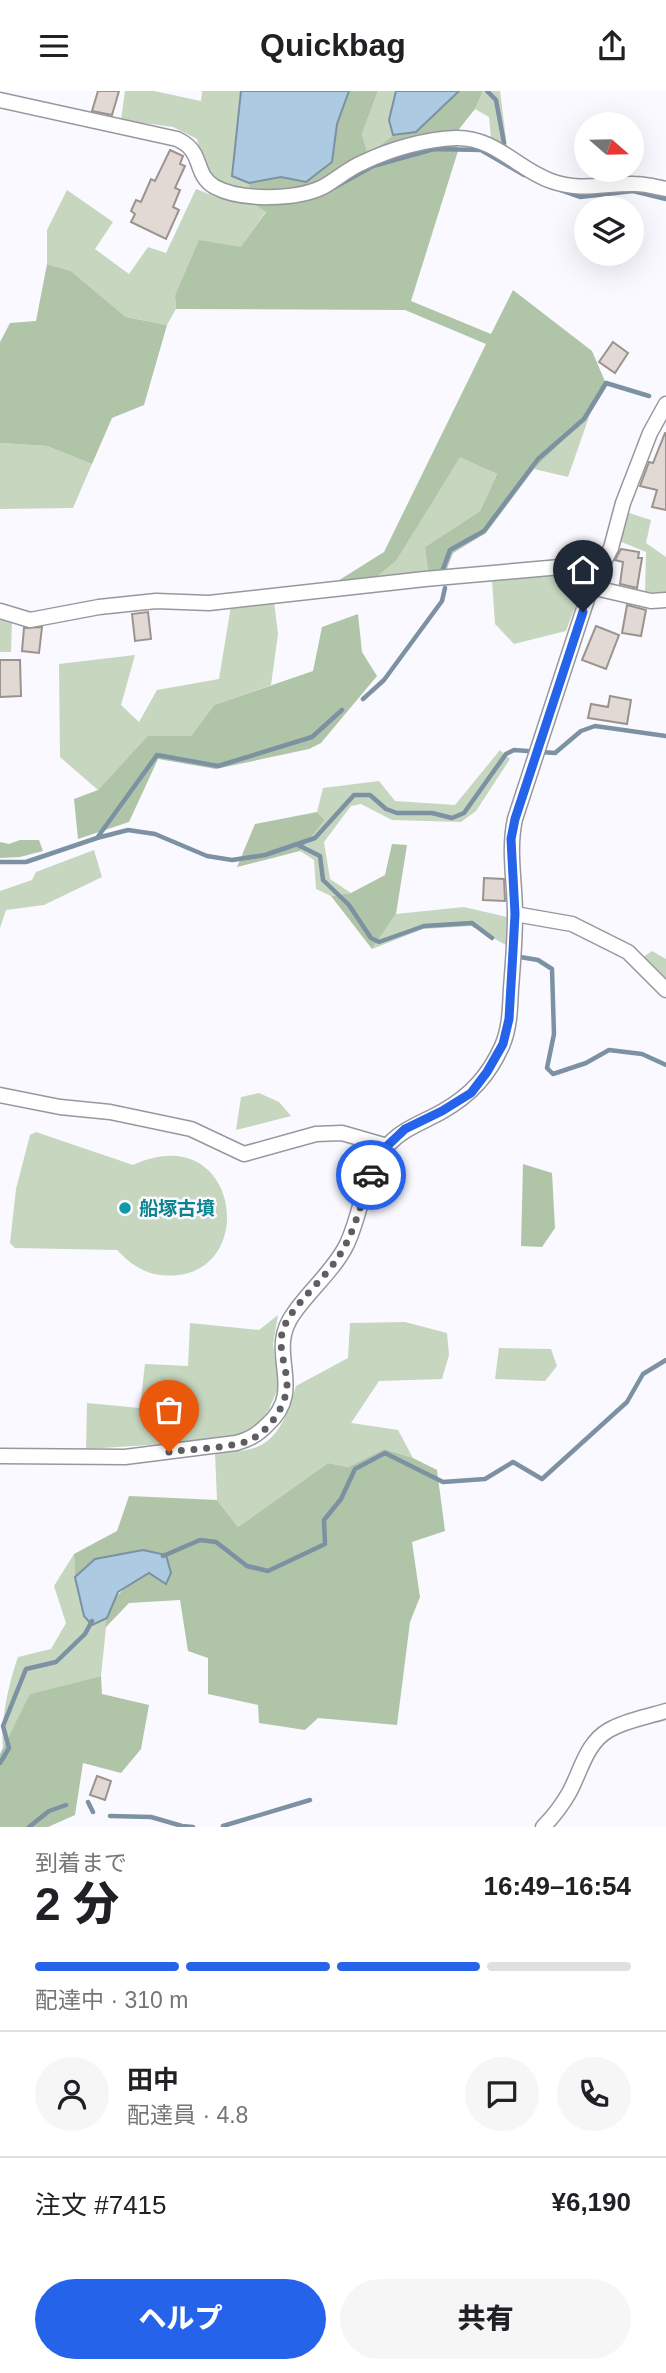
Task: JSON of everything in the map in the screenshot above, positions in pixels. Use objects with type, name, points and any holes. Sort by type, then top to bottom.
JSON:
[{"type":"street","points":[[0,100],[177,139],[191,148],[200,173],[215,187],[255,198],[285,196],[321,188],[363,162],[392,151],[458,138],[485,143],[548,180],[573,188],[633,184],[666,189]]},
{"type":"street","points":[[0,1456],[125,1457],[236,1443],[253,1439],[274,1420],[284,1404],[287,1385],[281,1346],[284,1327],[336,1262],[346,1245],[372,1173],[387,1146],[405,1129],[471,1093],[503,1044],[509,1019],[515,914],[511,839],[591,587],[611,548],[623,503],[650,433],[666,404]]},
{"type":"street","points":[[0,611],[30,620],[99,607],[156,601],[209,603],[583,565],[600,569]]},
{"type":"street","points":[[591,587],[651,601],[666,600]]},
{"type":"street","points":[[515,914],[572,924],[628,952],[666,990]]},
{"type":"street","points":[[0,1095],[60,1107],[110,1112],[191,1129],[244,1154],[316,1133],[342,1133],[387,1146]]},
{"type":"street","points":[[543,1827],[569,1792],[594,1742],[608,1730],[626,1722],[666,1711]]},
{"type":"green space","points":[[125,91],[154,91],[201,101],[202,91],[241,91],[232,175],[249,183],[250,201],[266,211],[241,248],[175,296],[176,309],[167,325],[126,317],[71,271],[47,264],[47,230],[67,190],[113,222],[95,249],[129,274],[148,247],[166,253],[196,189],[219,198],[248,201],[205,173],[197,139],[173,127],[121,120]]},
{"type":"green space","points":[[349,91],[378,91],[362,134],[368,155],[393,135],[416,132],[459,91],[483,91],[475,109],[456,133],[458,151],[411,301],[491,334],[513,290],[592,351],[607,386],[590,414],[534,469],[486,533],[453,553],[446,571],[428,572],[425,547],[480,511],[497,474],[460,457],[396,561],[373,580],[333,584],[384,552],[486,344],[405,310],[176,309],[175,296],[199,240],[241,247],[266,212],[250,201],[249,183],[281,177],[306,182],[332,162],[337,124]]},
{"type":"green space","points":[[378,91],[396,91],[389,120],[393,135],[368,155],[362,134]]},
{"type":"green space","points":[[483,91],[500,91],[507,147],[491,138],[489,117],[475,109]]},
{"type":"green space","points":[[47,264],[71,271],[126,317],[167,325],[144,405],[112,418],[92,464],[47,446],[0,443],[0,342],[10,323],[36,321]]},
{"type":"green space","points":[[590,414],[568,477],[534,469]]},
{"type":"green space","points":[[0,443],[47,446],[92,464],[73,508],[0,509]]},
{"type":"green space","points":[[459,456],[497,474],[480,511],[425,547],[428,572],[373,580],[396,561]]},
{"type":"green space","points":[[626,512],[651,520],[646,543],[666,557],[666,593],[645,592],[646,552],[619,541]]},
{"type":"green space","points":[[578,573],[582,588],[566,631],[514,644],[495,624],[492,580]]},
{"type":"green space","points":[[274,601],[278,634],[271,685],[214,705],[191,736],[148,737],[98,790],[60,757],[59,664],[135,655],[121,705],[139,722],[157,690],[219,679],[231,606]]},
{"type":"green space","points":[[0,614],[12,618],[11,652],[0,652]]},
{"type":"green space","points":[[358,614],[362,652],[377,676],[321,743],[309,749],[216,769],[158,759],[129,822],[78,839],[74,799],[98,790],[148,736],[191,736],[214,705],[313,671],[322,627]]},
{"type":"green space","points":[[500,750],[510,759],[476,811],[461,822],[392,820],[361,804],[351,806],[324,842],[330,879],[351,893],[331,896],[316,889],[314,860],[300,851],[325,820],[317,812],[323,788],[379,781],[395,801],[455,805]]},
{"type":"green space","points":[[317,812],[325,820],[300,851],[237,867],[255,824]]},
{"type":"green space","points":[[20,840],[39,840],[43,851],[20,857],[0,858],[0,842],[9,844]]},
{"type":"green space","points":[[392,844],[407,845],[396,914],[372,949],[331,896],[351,893],[385,875]]},
{"type":"green space","points":[[94,850],[102,877],[44,905],[6,910],[0,928],[0,891],[32,880],[36,872]]},
{"type":"green space","points":[[464,907],[507,917],[506,945],[471,926],[423,929],[372,949],[396,914]]},
{"type":"green space","points":[[652,951],[666,959],[666,980],[642,958]]},
{"type":"green space","points":[[259,1093],[279,1102],[291,1116],[236,1130],[241,1097]]},
{"type":"green space","points":[[36,1132],[133,1165],[168,1156],[195,1161],[214,1177],[225,1199],[227,1223],[220,1247],[204,1265],[169,1276],[145,1271],[117,1250],[15,1248],[10,1243],[16,1189],[30,1135]]},
{"type":"green space","points":[[523,1164],[552,1173],[555,1228],[542,1247],[521,1246]]},
{"type":"green space","points":[[278,1315],[273,1344],[279,1386],[269,1409],[256,1427],[229,1440],[86,1449],[87,1403],[140,1408],[145,1364],[188,1366],[190,1323],[259,1330]]},
{"type":"green space","points":[[405,1322],[447,1333],[449,1355],[442,1379],[379,1381],[351,1423],[398,1430],[413,1458],[384,1449],[348,1467],[328,1463],[238,1527],[217,1500],[215,1452],[249,1449],[271,1438],[282,1423],[296,1386],[348,1358],[350,1323]]},
{"type":"green space","points":[[499,1348],[551,1349],[557,1366],[545,1381],[495,1379]]},
{"type":"green space","points":[[384,1449],[413,1458],[437,1470],[445,1531],[412,1542],[420,1597],[410,1622],[397,1725],[318,1718],[305,1730],[259,1723],[258,1705],[208,1694],[208,1658],[188,1651],[180,1600],[129,1603],[105,1628],[110,1607],[125,1588],[150,1572],[166,1583],[171,1573],[95,1559],[75,1577],[74,1554],[117,1531],[129,1496],[217,1500],[238,1527],[328,1463],[348,1467]]},
{"type":"green space","points":[[74,1554],[75,1577],[92,1625],[107,1618],[101,1676],[31,1694],[3,1748],[6,1703],[18,1657],[51,1649],[66,1623],[54,1586]]},
{"type":"green space","points":[[101,1676],[102,1694],[149,1705],[141,1749],[121,1773],[83,1763],[75,1815],[48,1827],[0,1827],[0,1754],[30,1694]]},
{"type":"water","points":[[241,91],[349,91],[337,124],[332,162],[306,182],[281,177],[249,183],[232,176]]},
{"type":"water","points":[[396,91],[459,91],[416,132],[393,135],[389,120]]},
{"type":"water","points":[[143,1550],[166,1555],[171,1573],[166,1584],[149,1573],[118,1592],[107,1618],[92,1625],[84,1616],[75,1577],[95,1559]]},
{"type":"building","points":[[98,91],[119,91],[112,115],[92,111]]},
{"type":"building","points":[[170,150],[183,156],[180,164],[185,166],[175,188],[180,190],[173,207],[179,210],[166,239],[131,222],[135,214],[131,211],[136,200],[141,202],[151,179],[155,181]]},
{"type":"building","points":[[613,342],[628,353],[615,373],[599,362]]},
{"type":"building","points":[[665,433],[666,510],[652,507],[657,490],[640,486]]},
{"type":"building","points":[[621,549],[639,552],[638,558],[642,558],[637,588],[620,584],[623,562],[615,560]]},
{"type":"building","points":[[627,605],[646,610],[641,636],[622,633]]},
{"type":"building","points":[[148,612],[151,639],[135,641],[132,614]]},
{"type":"building","points":[[596,626],[619,635],[606,669],[582,660]]},
{"type":"building","points":[[42,627],[39,653],[22,651],[24,628]]},
{"type":"building","points":[[0,660],[20,660],[21,696],[0,697]]},
{"type":"building","points":[[610,696],[631,700],[627,724],[588,718],[591,704],[608,707]]},
{"type":"building","points":[[484,878],[504,879],[505,901],[483,900]]},
{"type":"building","points":[[97,1776],[111,1781],[105,1800],[90,1795]]},
{"type":"waterway","points":[[487,91],[496,100],[504,143]]},
{"type":"waterway","points":[[335,187],[373,166],[434,149],[481,150],[524,175]]},
{"type":"waterway","points":[[560,190],[580,197],[633,191],[666,199]]},
{"type":"waterway","points":[[443,569],[450,550],[484,531],[538,459],[584,419],[606,383],[649,396]]},
{"type":"waterway","points":[[363,699],[384,680],[442,601],[445,588]]},
{"type":"waterway","points":[[97,838],[157,755],[218,766],[312,737],[342,710]]},
{"type":"waterway","points":[[0,862],[26,862],[128,830],[155,834],[207,856],[232,860],[265,855],[315,838],[354,795],[370,795],[386,809],[397,813],[432,813],[452,818],[464,813],[506,754],[514,750],[555,753],[581,731],[595,726],[666,736]]},
{"type":"waterway","points":[[298,845],[320,856],[323,880],[349,905],[371,938],[379,942],[424,926],[472,923],[492,938]]},
{"type":"waterway","points":[[520,957],[538,960],[552,969],[554,1034],[547,1068],[553,1074],[586,1063],[609,1050],[642,1054],[666,1065]]},
{"type":"waterway","points":[[163,1556],[200,1540],[216,1542],[247,1566],[268,1571],[325,1544],[324,1520],[341,1499],[355,1469],[385,1453],[443,1482],[485,1479],[513,1462],[542,1479],[627,1402],[643,1374],[666,1360]]},
{"type":"waterway","points":[[0,1763],[9,1748],[3,1726],[26,1669],[56,1662],[85,1634],[92,1621]]},
{"type":"waterway","points":[[223,1826],[310,1800]]},
{"type":"waterway","points":[[88,1802],[93,1812]]},
{"type":"waterway","points":[[29,1827],[49,1811],[66,1805]]},
{"type":"waterway","points":[[110,1816],[151,1817],[193,1827]]},
{"type":"way so far","points":[[169,1452],[253,1439],[274,1420],[284,1404],[287,1385],[281,1346],[284,1327],[336,1262],[346,1245],[371,1175]]},
{"type":"place","name":"船塚古墳","points":[[125,1208]]},
{"type":"route","points":[[371,1175],[387,1146],[405,1129],[471,1093],[503,1044],[509,1019],[515,914],[511,839],[515,819],[583,612]]}]
